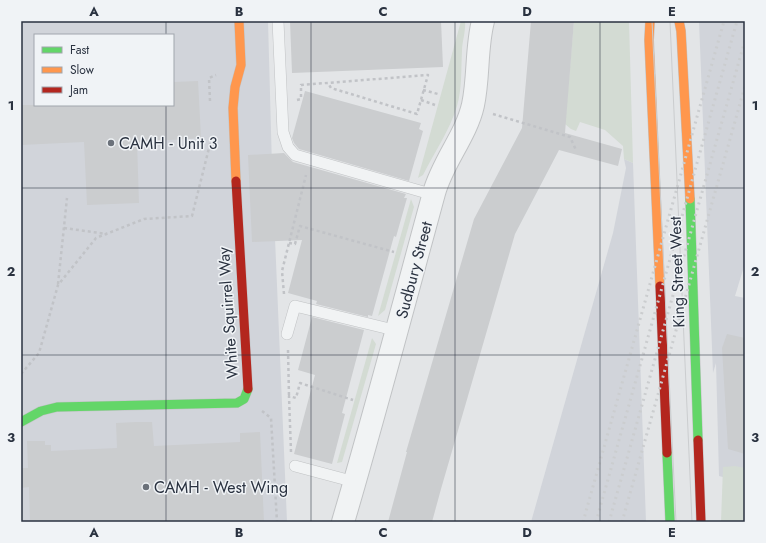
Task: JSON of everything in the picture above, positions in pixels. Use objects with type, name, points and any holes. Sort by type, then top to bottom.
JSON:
[{"type":"main road","name":"White Squirrel Way","points":[[21,422],[40,411],[57,408],[237,403],[244,399],[248,391],[248,379],[239,239],[233,108],[235,87],[241,65],[238,21]]},
{"type":"main road","name":"King Street West","points":[[650,21],[649,40],[656,150],[670,522]]},
{"type":"main road","name":"King Street West","points":[[679,21],[681,31],[688,149],[701,522]]},
{"type":"street","name":"Sudbury Street","points":[[343,522],[398,331],[434,195],[443,168],[465,127],[473,105],[478,67],[479,38],[483,21]]},
{"type":"lane","points":[[278,21],[282,132],[288,147],[295,155],[434,195]]},
{"type":"lane","points":[[287,334],[294,306],[398,331]]},
{"type":"lane","points":[[295,466],[355,482]]},
{"type":"path","points":[[210,101],[209,78],[241,65]]},
{"type":"path","points":[[301,96],[301,85],[428,75],[417,114],[331,88],[328,83]]},
{"type":"path","points":[[423,90],[438,94]]},
{"type":"path","points":[[421,100],[435,105]]},
{"type":"path","points":[[487,112],[570,137],[576,150]]},
{"type":"path","points":[[58,285],[96,238],[144,219],[192,216],[212,132]]},
{"type":"path","points":[[294,306],[283,293],[282,271],[310,159]]},
{"type":"path","points":[[21,374],[39,353],[58,285],[67,198]]},
{"type":"path","points":[[289,243],[295,244],[300,226],[394,252]]},
{"type":"path","points":[[64,228],[107,234]]},
{"type":"path","points":[[287,334],[292,459],[295,466]]},
{"type":"path","points":[[289,396],[296,398],[300,383],[353,400]]},
{"type":"path","points":[[244,399],[271,418],[277,522]]},
{"type":"shaded area","points":[[21,21],[268,21],[272,167],[287,522],[21,522]]},
{"type":"shaded area","points":[[461,21],[465,21],[465,25],[459,99],[454,115],[442,141],[423,175],[418,178]]},
{"type":"shaded area","points":[[574,21],[629,21],[633,163],[624,159],[623,146],[605,130],[580,122],[576,131],[565,124]]},
{"type":"shaded area","points":[[699,21],[745,21],[745,263],[735,296],[745,298],[745,483],[719,476],[716,363],[713,373]]},
{"type":"shaded area","points":[[624,159],[633,163],[646,522],[531,522],[613,233],[626,168]]},
{"type":"shaded area","points":[[411,199],[414,207],[385,310],[378,316]]},
{"type":"shaded area","points":[[372,338],[376,344],[342,462],[337,463]]},
{"type":"shaded area","points":[[735,466],[745,468],[745,522],[721,522],[723,467]]},
{"type":"building","points":[[290,21],[441,21],[443,67],[292,73]]},
{"type":"building","points":[[531,21],[574,21],[565,133],[622,149],[618,166],[559,150],[515,234],[432,522],[388,522],[406,452],[474,219],[522,128]]},
{"type":"building","name":"CAMH - Unit 3","points":[[198,81],[201,138],[137,142],[139,203],[87,205],[84,142],[21,145],[21,105],[174,106],[174,82]]},
{"type":"building","points":[[305,91],[421,123],[419,129],[423,131],[409,181],[299,149],[292,138]]},
{"type":"building","points":[[284,153],[293,162],[406,194],[404,198],[407,198],[396,237],[394,236],[372,316],[368,315],[368,317],[316,304],[317,301],[288,293],[302,240],[252,242],[248,155]]},
{"type":"building","points":[[312,317],[364,330],[342,413],[345,414],[332,464],[294,454],[315,375],[298,370]]},
{"type":"building","points":[[727,334],[745,338],[745,454],[728,449],[722,348]]},
{"type":"building","name":"CAMH - West Wing","points":[[152,422],[154,446],[240,442],[240,433],[260,432],[264,522],[30,522],[29,487],[21,488],[21,468],[28,468],[27,441],[45,441],[45,445],[51,445],[51,451],[117,448],[116,423]]},
{"type":"tram line","points":[[652,21],[676,522]]},
{"type":"tram line","points":[[670,21],[692,522]]},
{"type":"railway","points":[[583,522],[724,21]]},
{"type":"railway","points":[[596,522],[737,21]]},
{"type":"railway","points":[[609,522],[745,40]]},
{"type":"railway","points":[[622,522],[745,86]]},
{"type":"traffic: fast","points":[[690,199],[698,440]]},
{"type":"traffic: fast","points":[[21,422],[41,411],[57,407],[237,403],[244,399],[248,389]]},
{"type":"traffic: fast","points":[[667,453],[670,522]]},
{"type":"traffic: slow","points":[[236,181],[233,108],[235,87],[241,65],[239,21]]},
{"type":"traffic: slow","points":[[650,21],[649,40],[660,286]]},
{"type":"traffic: slow","points":[[679,21],[681,31],[690,199]]},
{"type":"traffic: jam","points":[[236,181],[248,389]]},
{"type":"traffic: jam","points":[[660,286],[667,453]]},
{"type":"traffic: jam","points":[[698,440],[701,522]]},
{"type":"place","name":"CAMH - Unit 3","points":[[111,143]]},
{"type":"place","name":"CAMH - West Wing","points":[[146,487]]}]
